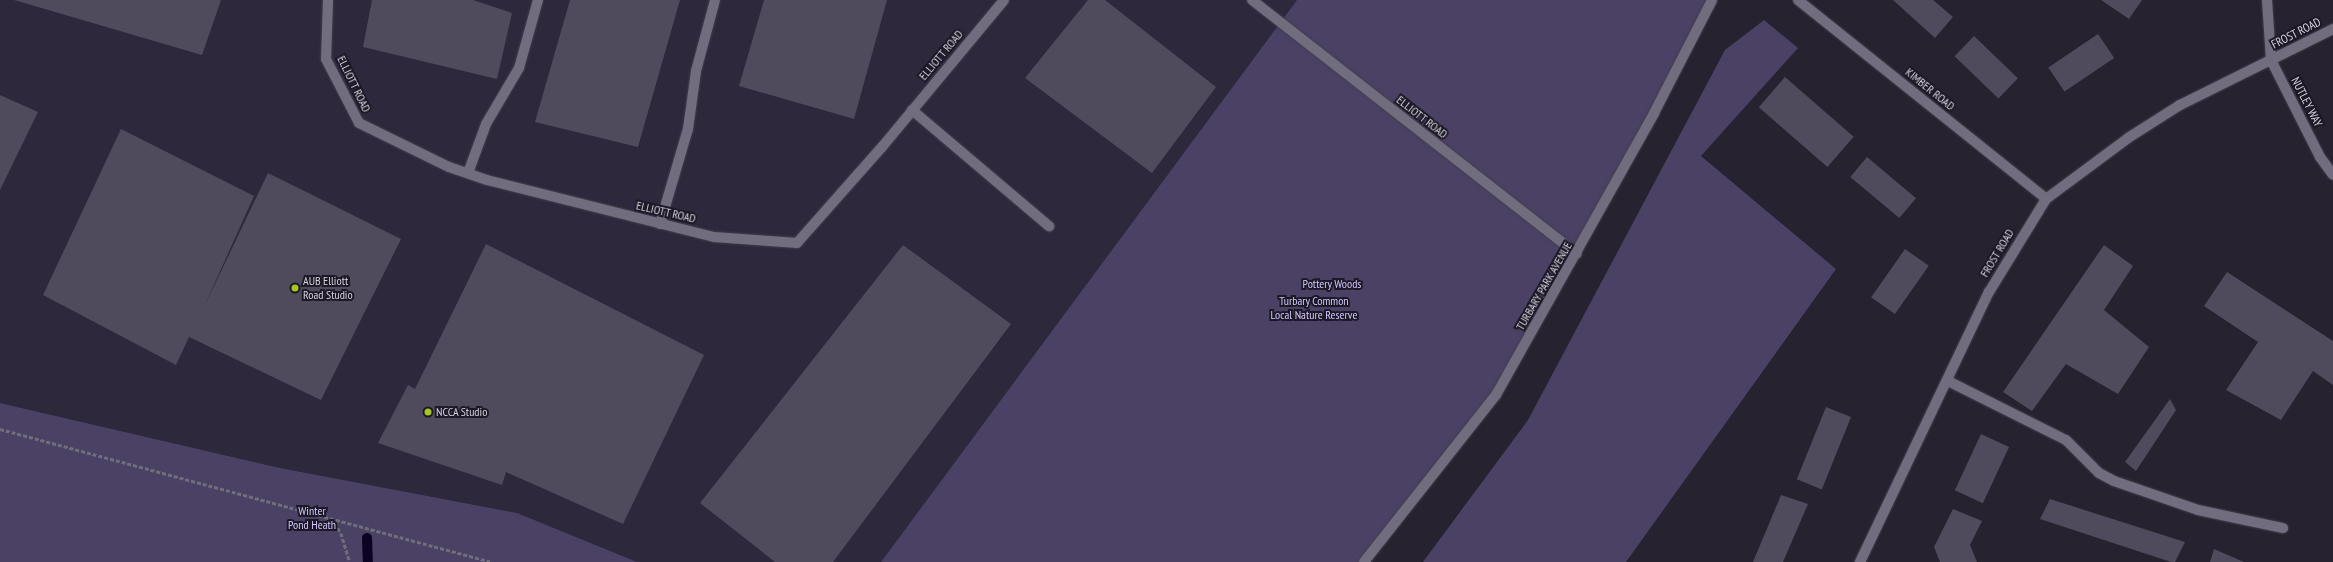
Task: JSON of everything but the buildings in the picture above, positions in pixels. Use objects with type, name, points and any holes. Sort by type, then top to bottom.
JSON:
[{"type":"street","name":"ELLIOTT ROAD","points":[[328,0],[326,59],[359,123],[449,167],[468,174],[714,237],[796,242],[912,110],[1004,0]]},
{"type":"street","points":[[468,174],[486,124],[519,68],[538,0]]},
{"type":"street","points":[[660,224],[688,129],[696,71],[715,0]]},
{"type":"street","name":"ELLIOTT ROAD","points":[[1252,0],[1577,254]]},
{"type":"street","name":"TURBARY PARK AVENUE","points":[[1364,562],[1496,396],[1577,254],[1654,113],[1712,0]]},
{"type":"street","name":"KIMBER ROAD","points":[[1798,0],[2046,199]]},
{"type":"street","name":"FROST ROAD","points":[[2267,0],[2271,60]]},
{"type":"street","name":"FROST ROAD","points":[[1860,562],[1948,381],[1989,292],[2046,199],[2128,138],[2180,105],[2333,29]]},
{"type":"street","name":"NUTLEY WAY","points":[[2271,60],[2320,157],[2333,175]]},
{"type":"street","points":[[912,110],[1050,226]]},
{"type":"street","points":[[1948,381],[2066,440],[2099,473],[2114,481],[2198,510],[2283,528]]},
{"type":"path","points":[[0,429],[331,517],[492,562]]},
{"type":"path","points":[[331,517],[341,532],[350,562]]},
{"type":"shaded area","points":[[0,0],[1297,0],[881,562],[622,562],[517,513],[280,468],[0,403]]},
{"type":"green space","name":"Turbary Common Local Nature Reserve","points":[[1297,0],[1712,0],[1496,395],[1364,562],[881,562]]},
{"type":"green space","points":[[1764,20],[1798,48],[1701,156],[1836,269],[1626,562],[1423,562],[1528,420],[1725,50]]},
{"type":"green space","name":"Winter Pond Heath","points":[[0,403],[280,468],[517,513],[637,562],[0,562]]},
{"type":"waterway","points":[[367,538],[368,562]]},
{"type":"place","name":"AUB Elliott Road Studio","points":[[295,288]]},
{"type":"place","name":"NCCA Studio","points":[[428,412]]},
{"type":"park label","name":"Pottery Woods","points":[[1332,284]]}]
